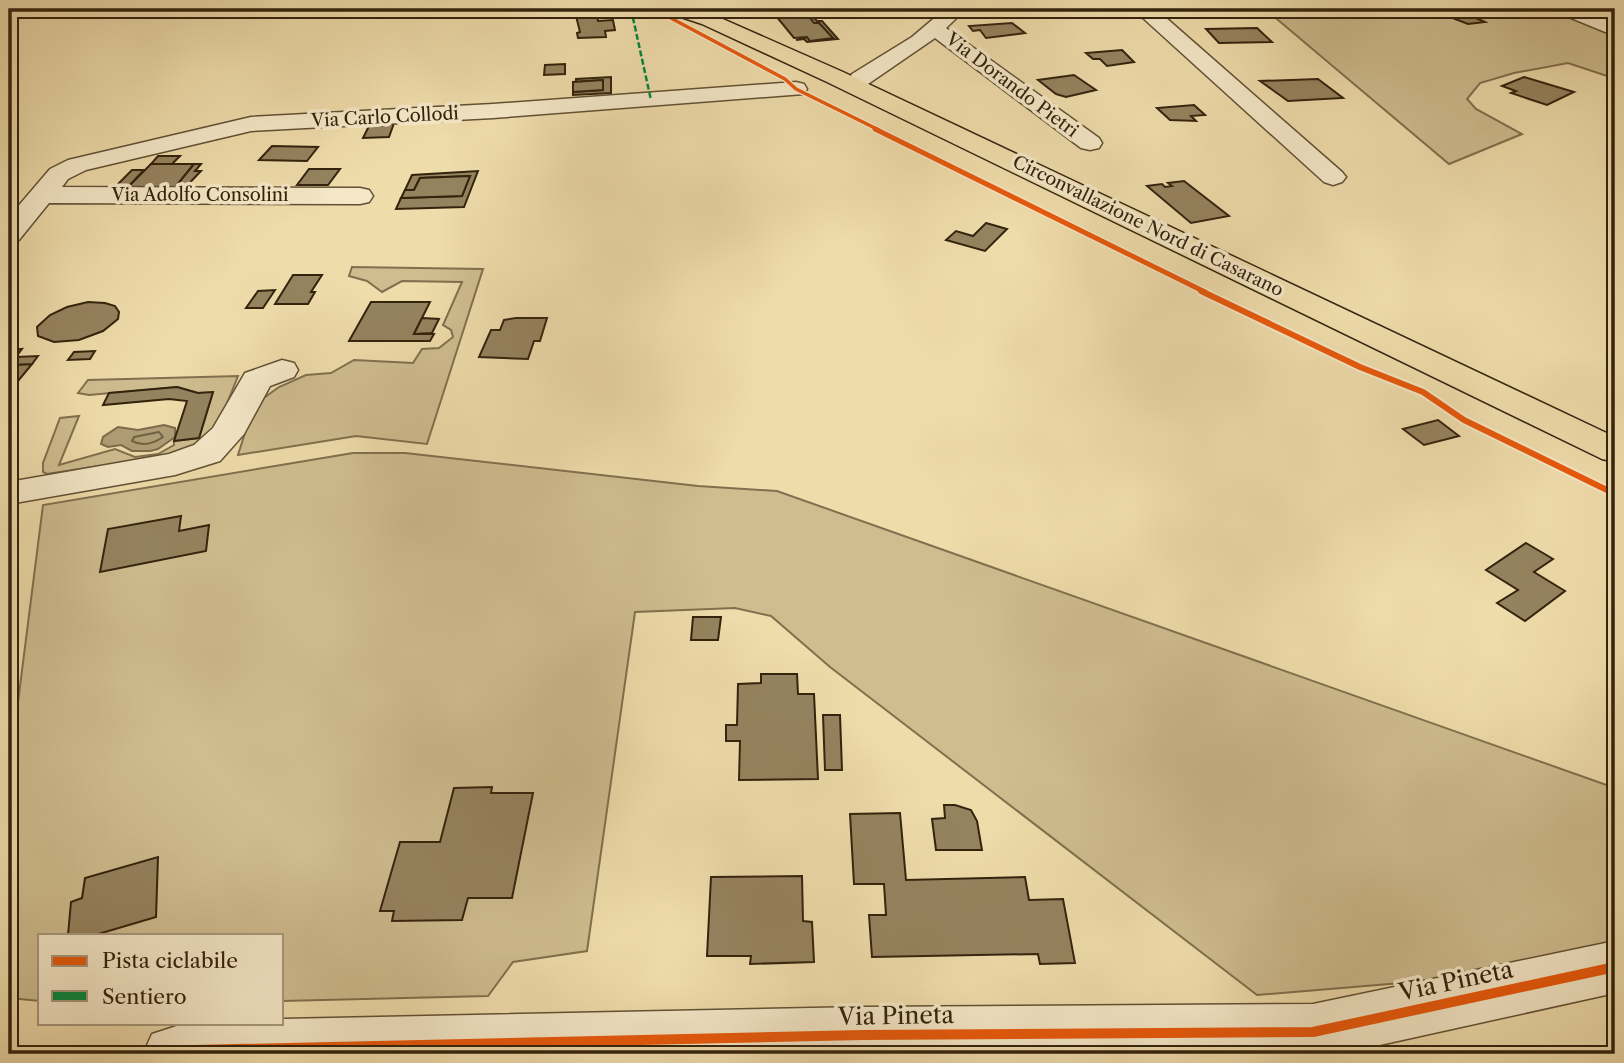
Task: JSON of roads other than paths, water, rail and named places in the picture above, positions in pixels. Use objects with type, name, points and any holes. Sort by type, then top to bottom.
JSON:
[{"type":"main road","name":"Circonvallazione Nord di Casarano","points":[[676,9],[709,20],[835,77],[1615,451]]},
{"type":"street","points":[[860,79],[934,28],[956,9]]},
{"type":"street","points":[[1134,9],[1150,14],[1333,177]]},
{"type":"street","points":[[1566,9],[1615,30]]},
{"type":"street","name":"Via Dorando Pietri","points":[[934,28],[1090,143]]},
{"type":"street","name":"Via Carlo Collodi","points":[[9,234],[59,174],[77,165],[251,124],[492,111],[796,89]]},
{"type":"street","name":"Via Adolfo Consolini","points":[[40,195],[360,196]]},
{"type":"street","points":[[10,499],[175,464],[207,453],[226,434],[257,380],[282,370]]},
{"type":"street","name":"Via Pineta","points":[[172,1054],[194,1050],[848,1035],[1313,1032],[1615,967]]},
{"type":"water","points":[[164,425],[175,428],[175,437],[158,449],[132,451],[121,445],[108,447],[101,444],[103,437],[118,427],[138,430]]}]
